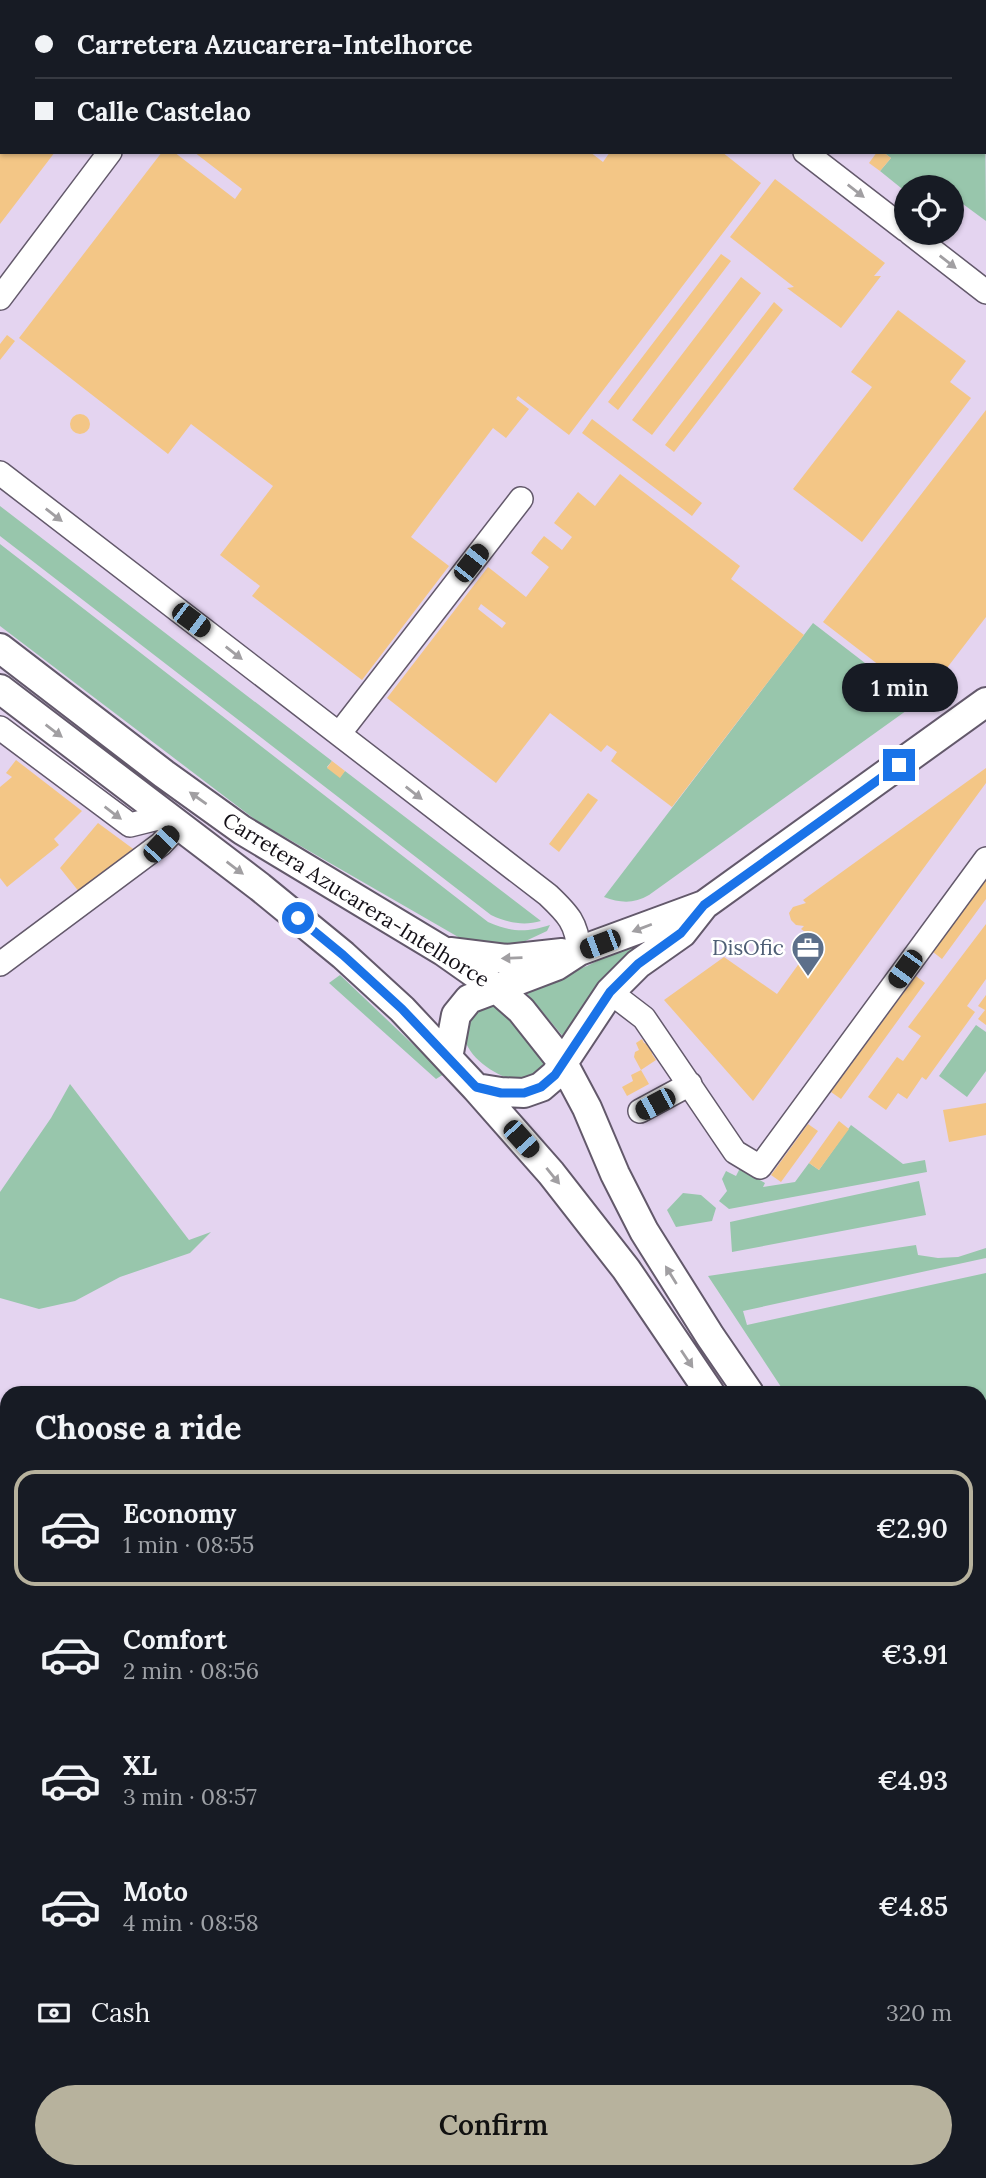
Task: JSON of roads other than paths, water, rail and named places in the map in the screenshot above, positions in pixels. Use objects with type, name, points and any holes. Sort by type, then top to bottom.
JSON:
[{"type":"main road","name":"Carretera Azucarera-Intelhorce","points":[[0,648],[164,774],[242,830],[443,951],[497,989],[521,1010],[563,1063],[644,1231],[744,1386]]},
{"type":"main road","name":"Carretera Azucarera-Intelhorce","points":[[0,689],[260,887],[343,955],[402,1009],[551,1172],[626,1269],[705,1386]]},
{"type":"main road","points":[[476,1087],[501,1093],[524,1093],[541,1087],[555,1075],[610,992],[638,964],[681,933],[704,905],[986,702]]},
{"type":"main road","points":[[448,1058],[456,1015],[470,999],[556,966],[579,951],[704,905]]},
{"type":"main road","points":[[443,951],[506,959],[579,951]]},
{"type":"main road","points":[[587,1108],[585,1070],[590,1023]]},
{"type":"street","points":[[0,298],[108,154]]},
{"type":"street","points":[[808,154],[894,221]]},
{"type":"street","points":[[925,245],[986,292]]},
{"type":"street","points":[[0,473],[548,895],[571,918],[578,937],[579,951]]},
{"type":"street","points":[[339,734],[521,499]]},
{"type":"street","points":[[0,728],[130,825],[172,821]]},
{"type":"street","points":[[0,964],[161,844],[172,821]]},
{"type":"street","points":[[610,992],[644,1018],[735,1152],[760,1167],[986,859]]},
{"type":"street","points":[[640,1111],[690,1084]]},
{"type":"place","name":"DisOfic","points":[[808,978]]}]
